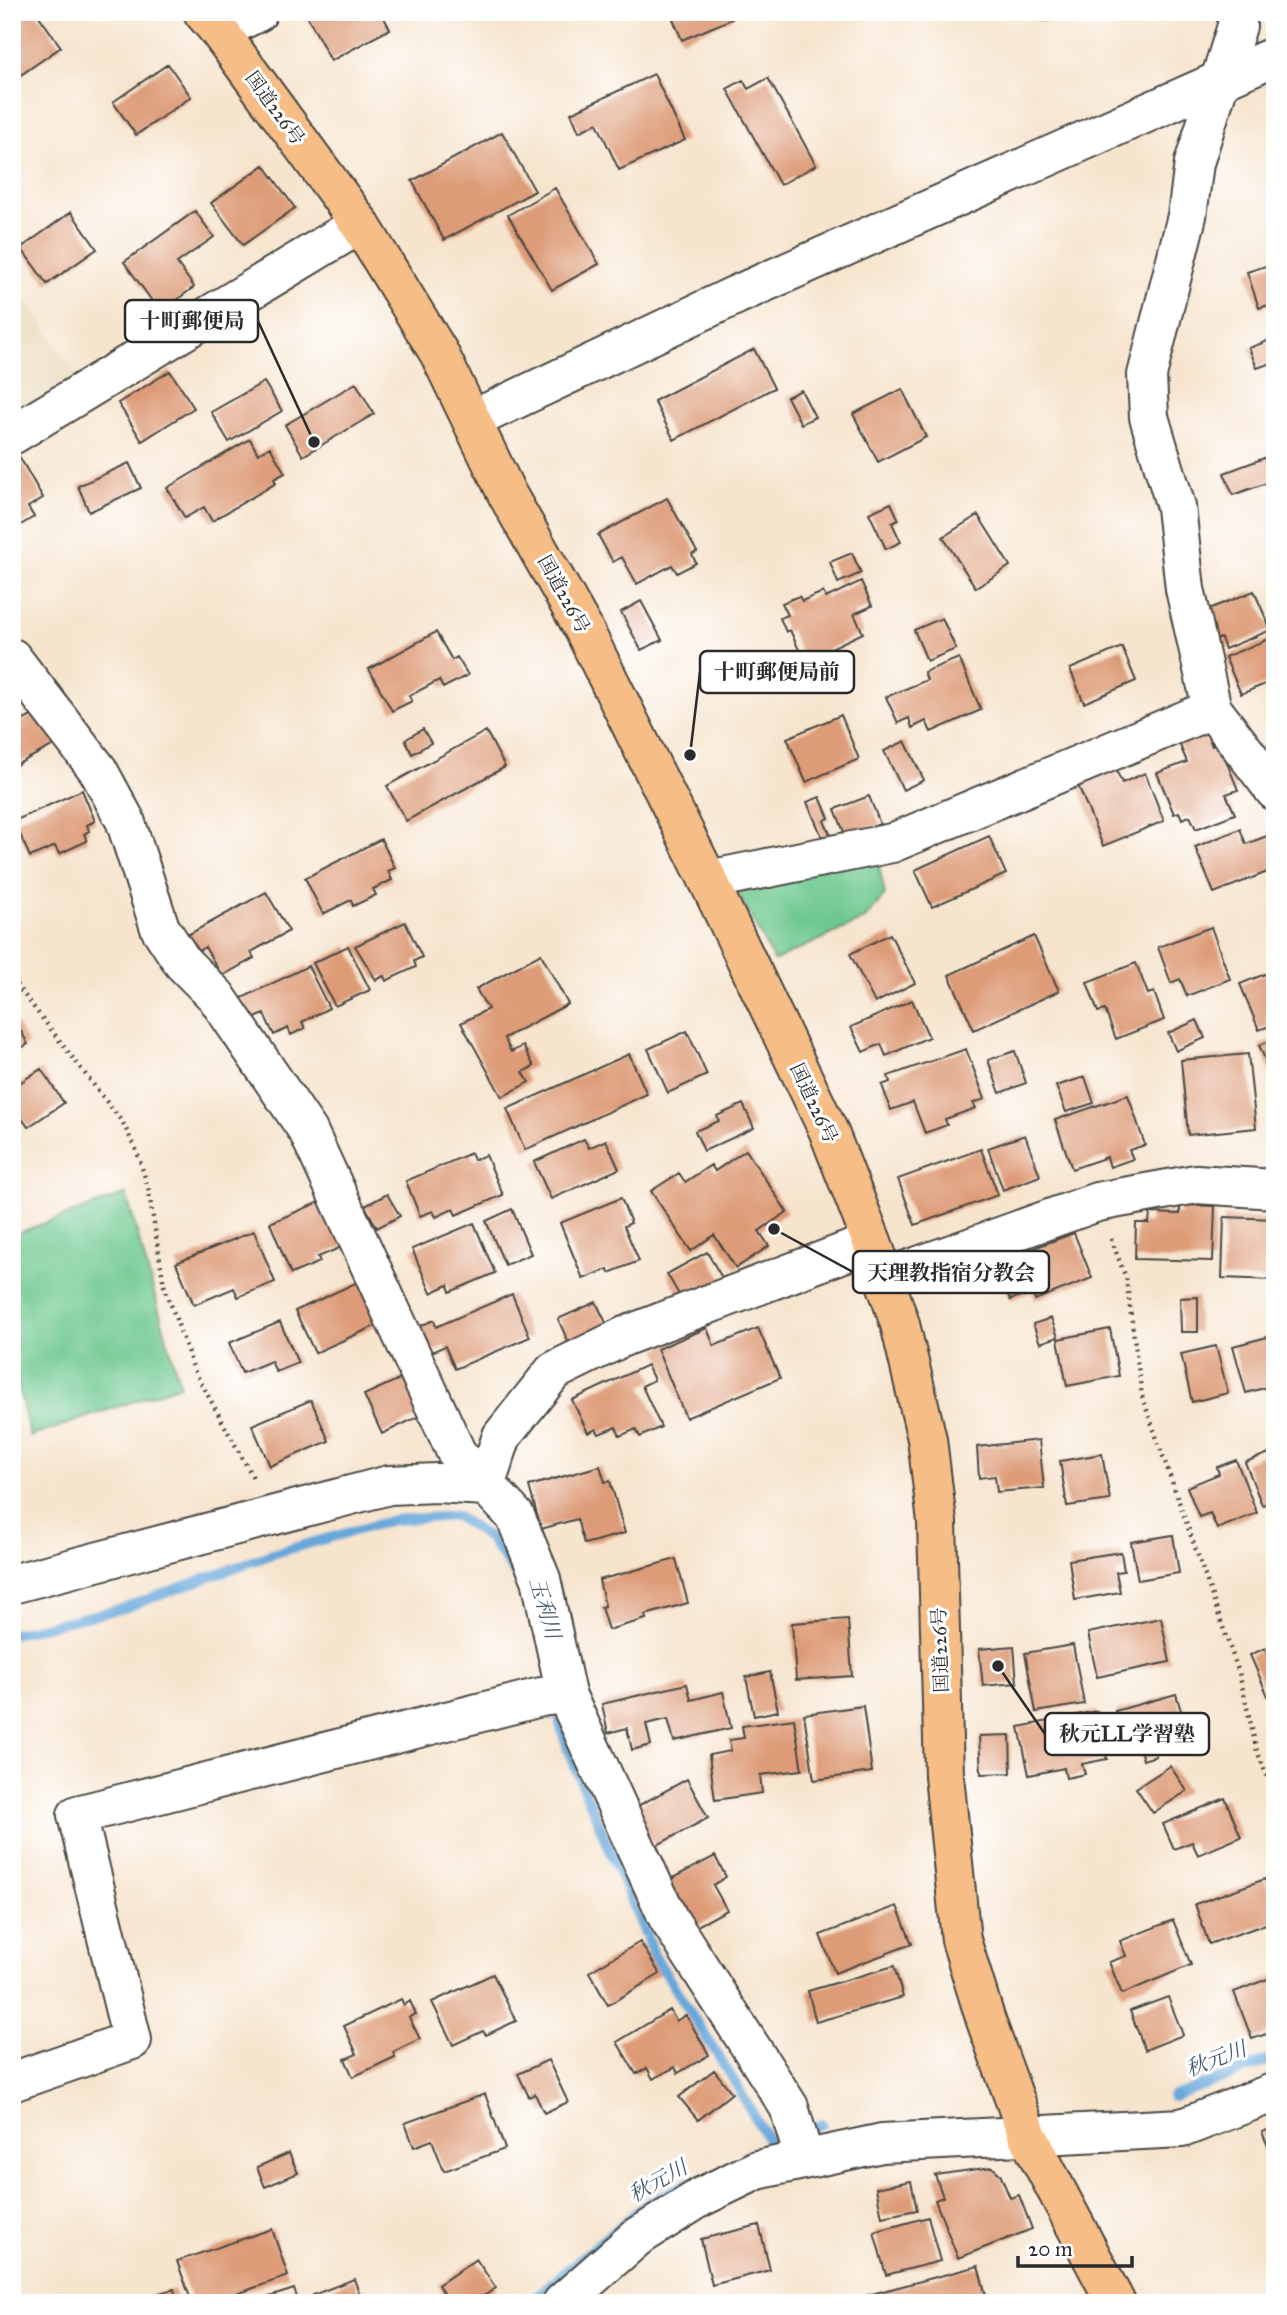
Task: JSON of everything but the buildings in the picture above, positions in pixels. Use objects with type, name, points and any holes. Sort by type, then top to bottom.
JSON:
[{"type":"highway","name":"国道226号","points":[[211,22],[360,225],[439,353],[507,494],[584,630],[828,1130],[872,1242],[900,1324],[927,1439],[937,1521],[944,1776],[961,1940],[986,2021],[1028,2136],[1116,2303]]},
{"type":"street","points":[[211,22],[258,12]]},
{"type":"street","points":[[1237,12],[1237,26],[1194,163],[1187,216],[1147,375],[1149,417],[1176,506],[1185,589],[1212,709],[1275,791]]},
{"type":"street","points":[[471,421],[736,295],[1275,56]]},
{"type":"street","points":[[12,435],[360,225]]},
{"type":"street","points":[[12,658],[98,770],[125,820],[160,928],[183,963],[216,996],[308,1131],[457,1454],[515,1516],[541,1579],[557,1695],[668,1919],[789,2107],[804,2156]]},
{"type":"street","points":[[708,880],[892,843],[1212,709]]},
{"type":"street","points":[[885,1278],[1097,1202],[1196,1184],[1275,1189]]},
{"type":"street","points":[[485,1486],[502,1436],[554,1371],[625,1336],[872,1242]]},
{"type":"street","points":[[12,1584],[390,1485],[437,1483],[485,1486]]},
{"type":"street","points":[[12,2082],[132,2040],[77,1815],[557,1695]]},
{"type":"street","points":[[562,2303],[636,2238],[701,2197],[757,2170],[804,2156],[882,2143],[1182,2128],[1275,2092]]},
{"type":"path","points":[[12,979],[123,1123],[137,1152],[148,1187],[164,1285],[194,1370],[274,1516]]},
{"type":"path","points":[[1097,1202],[1126,1278],[1142,1396],[1239,1673],[1257,1751],[1275,1796]]},
{"type":"shaded area","points":[[12,277],[81,383],[12,427]]},
{"type":"green space","points":[[877,856],[885,895],[865,919],[774,961],[735,887]]},
{"type":"green space","points":[[126,1194],[180,1385],[30,1437],[12,1359],[12,1235]]},
{"type":"waterway","name":"玉利川","points":[[12,1634],[124,1608],[275,1553],[393,1520],[456,1516],[489,1538],[523,1584],[526,1597]]},
{"type":"waterway","name":"玉利川","points":[[559,1720],[568,1750],[654,1955],[733,2079],[770,2144]]},
{"type":"waterway","name":"秋元川","points":[[1172,2097],[1275,2058]]},
{"type":"waterway","name":"秋元川","points":[[746,2156],[822,2124]]},
{"type":"waterway","name":"秋元川","points":[[532,2303],[552,2282],[646,2204],[690,2182]]},
{"type":"place","name":"十町郵便局","points":[[314,442]]},
{"type":"place","name":"十町郵便局前","points":[[690,755]]},
{"type":"place","name":"天理教指宿分教会","points":[[774,1229]]},
{"type":"place","name":"秋元LL学習塾","points":[[998,1666]]}]
